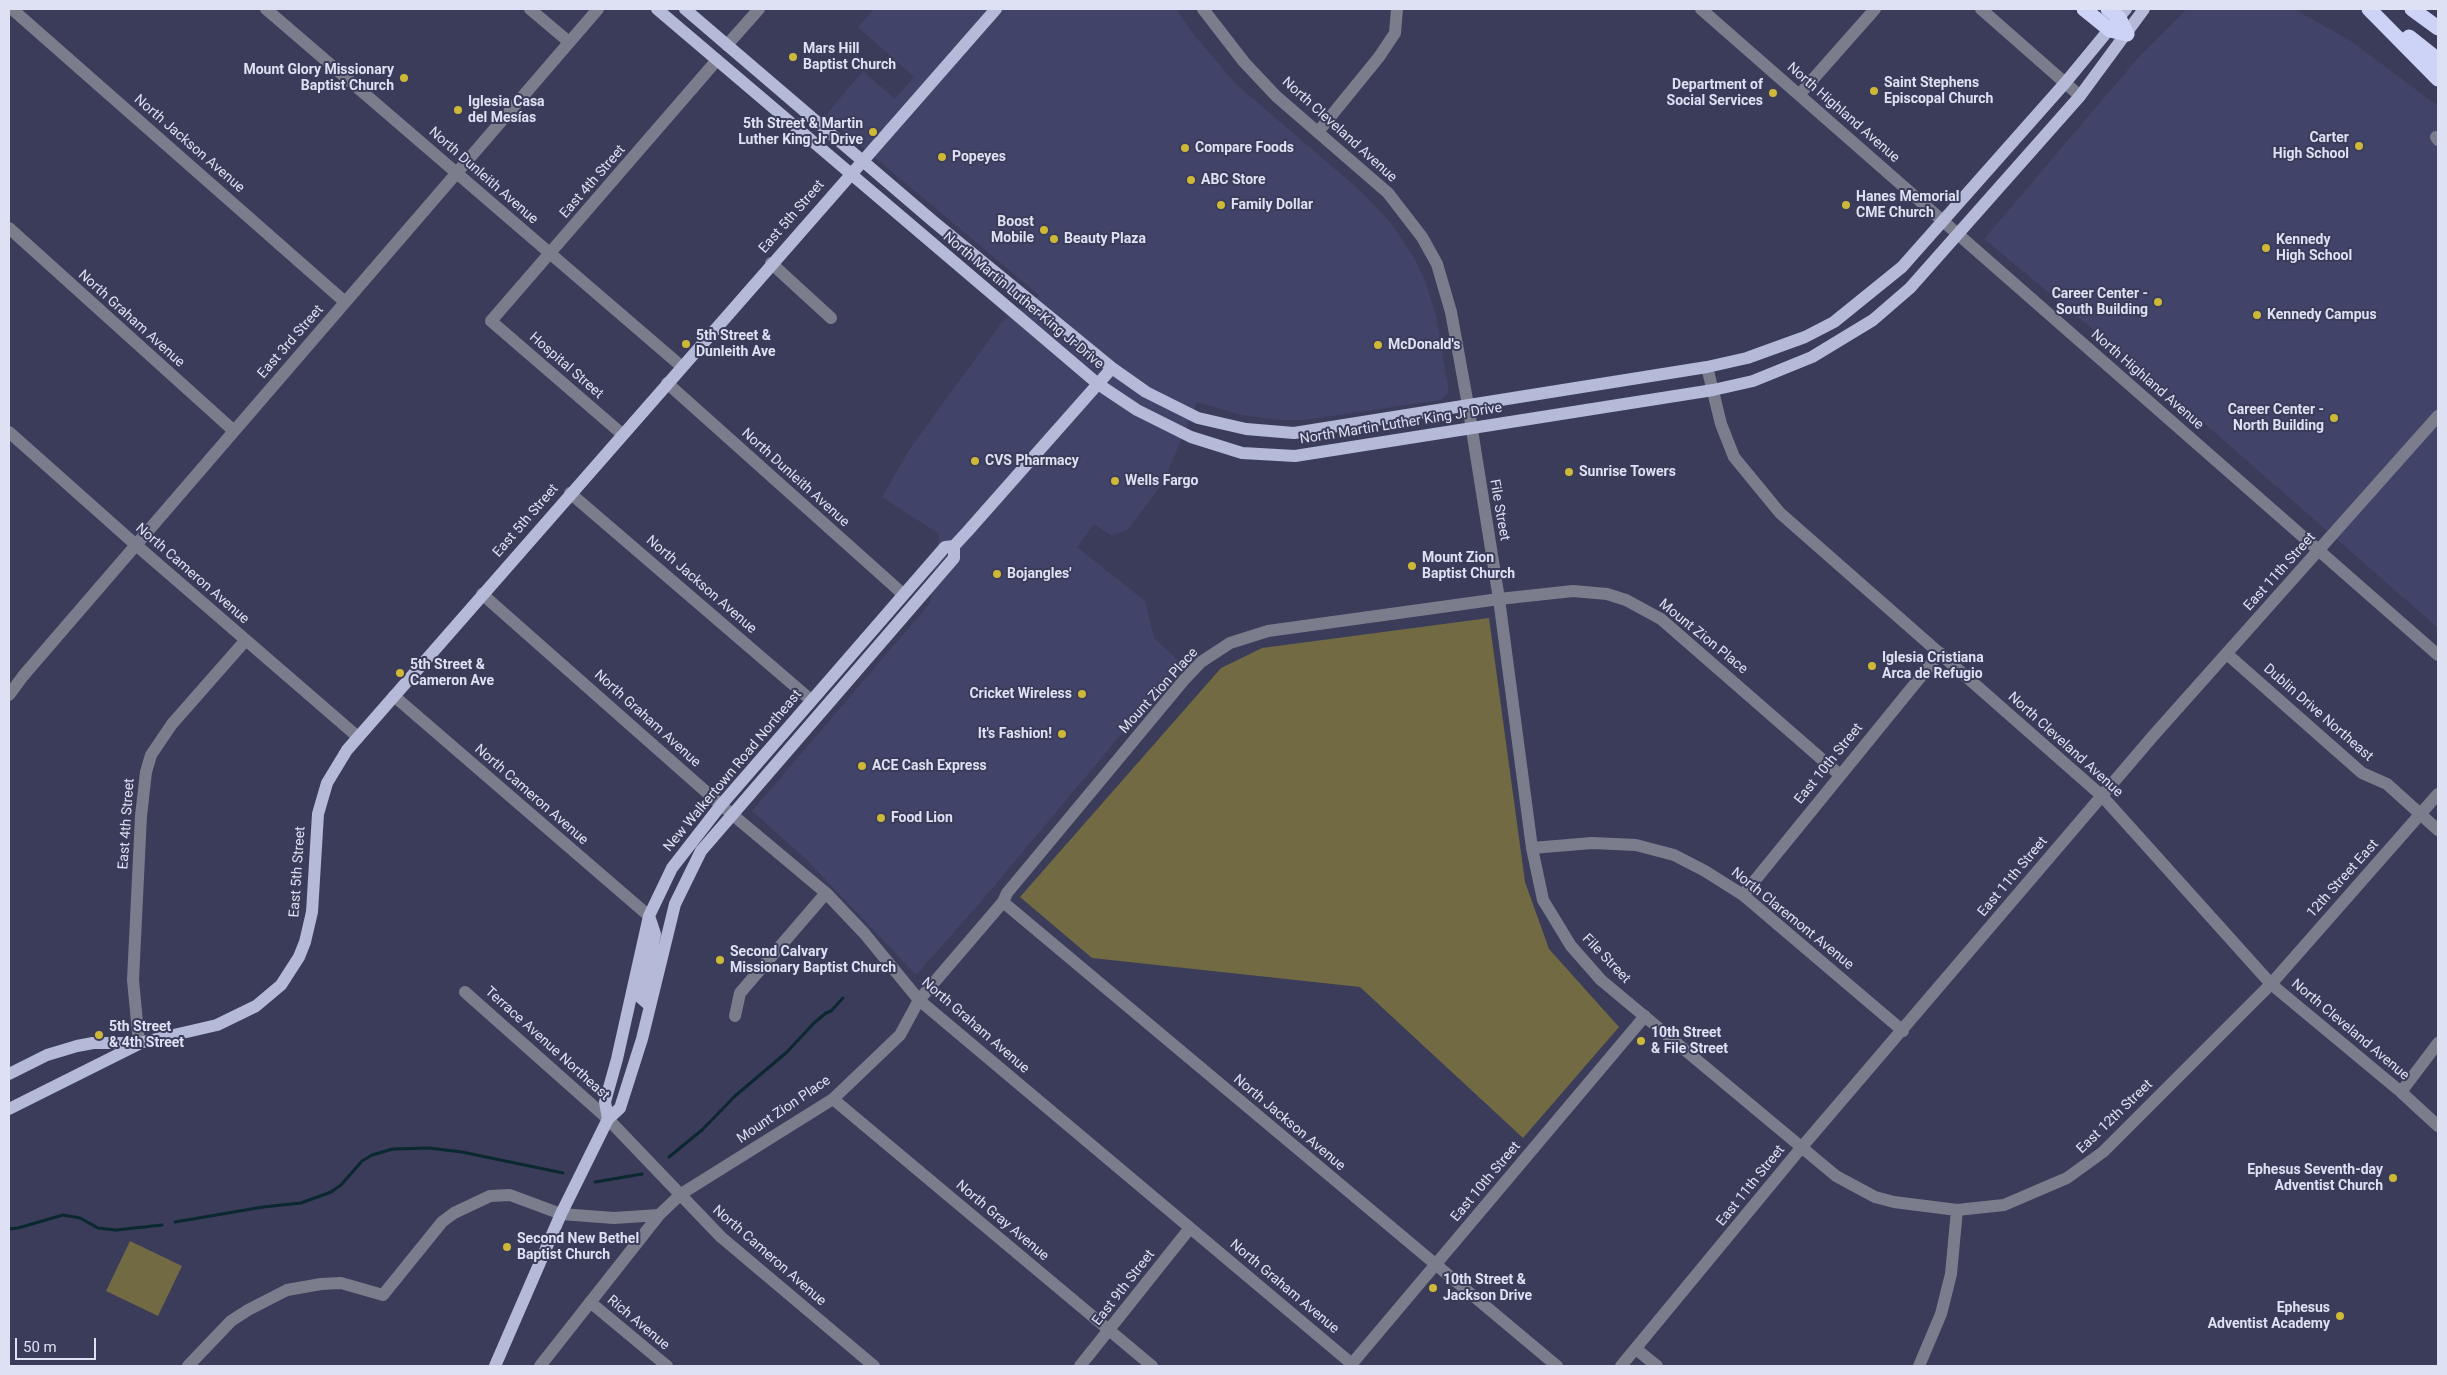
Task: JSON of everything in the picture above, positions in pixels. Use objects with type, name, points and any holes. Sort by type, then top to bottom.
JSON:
[{"type":"highway","points":[[2084,9],[2110,30],[2127,34]]},
{"type":"highway","points":[[2370,9],[2438,60]]},
{"type":"highway","points":[[2370,9],[2438,80]]},
{"type":"highway","points":[[2412,9],[2438,28]]},
{"type":"highway","points":[[2118,12],[2127,34]]},
{"type":"main road","name":"North Martin Luther King Jr Drive","points":[[657,9],[1098,384],[1137,410],[1191,437],[1242,453],[1295,456],[1713,390],[1753,381],[1812,357],[1873,320],[1910,288],[2080,96],[2144,9]]},
{"type":"main road","name":"North Martin Luther King Jr Drive","points":[[685,9],[864,162],[1112,368],[1146,392],[1198,418],[1246,430],[1294,433],[1707,367],[1747,358],[1805,337],[1834,322],[1902,267],[2066,83],[2110,30],[2118,12]]},
{"type":"main road","name":"East 5th Street","points":[[9,1109],[139,1044],[196,1031],[237,1016],[256,1006],[270,995],[291,971],[299,957],[309,926],[316,834],[322,797],[333,771],[358,737],[681,366],[850,174],[864,162],[996,9]]},
{"type":"main road","name":"New Walkertown Road Northeast","points":[[495,1366],[561,1214],[608,1119],[620,1108],[642,1039],[675,904],[701,851],[954,558],[954,546],[1112,368]]},
{"type":"main road","name":"New Walkertown Road Northeast","points":[[608,1119],[605,1102],[617,1059],[649,916],[672,868],[721,805],[903,594],[945,547],[954,546]]},
{"type":"main road","points":[[649,916],[655,934],[641,998],[650,1006]]},
{"type":"main road","name":"East 5th Street","points":[[9,1074],[47,1055],[77,1046],[93,1043],[139,1044]]},
{"type":"street","name":"North Jackson Avenue","points":[[12,9],[345,302]]},
{"type":"street","name":"North Dunleith Avenue","points":[[266,9],[681,366]]},
{"type":"street","points":[[530,9],[569,42]]},
{"type":"street","name":"East 3rd Street","points":[[9,694],[598,9]]},
{"type":"street","points":[[727,45],[759,9]]},
{"type":"street","name":"North Cleveland Avenue","points":[[1203,9],[1260,80],[1388,193],[1422,237],[1437,264],[1450,312],[1471,429]]},
{"type":"street","points":[[1318,132],[1379,57],[1395,33],[1397,9]]},
{"type":"street","name":"North Highland Avenue","points":[[1701,9],[2438,655]]},
{"type":"street","points":[[1799,95],[1875,9]]},
{"type":"street","points":[[1981,9],[2080,96]]},
{"type":"street","name":"East 4th Street","points":[[491,322],[717,60]]},
{"type":"street","name":"North Graham Avenue","points":[[9,228],[234,431]]},
{"type":"street","points":[[772,263],[831,318]]},
{"type":"street","name":"Hospital Street","points":[[491,322],[622,434]]},
{"type":"street","name":"North Cleveland Avenue","points":[[1707,367],[1721,424],[1734,457],[1780,513],[1840,568],[1940,653],[2102,796],[2271,984],[2401,1092],[2438,1126]]},
{"type":"street","name":"North Dunleith Avenue","points":[[667,383],[903,594]]},
{"type":"street","name":"East 11th Street","points":[[1621,1366],[1800,1148],[1903,1031],[2102,796],[2438,416]]},
{"type":"street","name":"File Street","points":[[1471,429],[1499,599],[1532,848],[1543,900],[1571,946],[1601,980],[1800,1148],[1836,1176],[1875,1197],[1894,1202],[1957,1210]]},
{"type":"street","name":"North Cameron Avenue","points":[[9,432],[136,545],[358,737]]},
{"type":"street","name":"North Jackson Avenue","points":[[570,493],[811,700]]},
{"type":"street","name":"Mount Zion Place","points":[[540,1366],[659,1215],[680,1194],[833,1099],[900,1035],[919,1000],[1003,902],[1007,893],[1172,695],[1202,662],[1213,653],[1249,636],[1268,631],[1499,599],[1573,591],[1592,591],[1626,600],[1644,608],[1661,619],[1840,775]]},
{"type":"street","name":"North Graham Avenue","points":[[482,594],[721,805],[826,893],[864,934],[919,1000],[1351,1365]]},
{"type":"street","name":"East 4th Street","points":[[139,1044],[133,980],[141,816],[146,772],[151,755],[172,724],[245,640]]},
{"type":"street","name":"East 10th Street","points":[[1743,896],[1940,653]]},
{"type":"street","name":"Dublin Drive Northeast","points":[[2227,654],[2362,773],[2387,784],[2438,830]]},
{"type":"street","name":"North Cameron Avenue","points":[[394,696],[649,916]]},
{"type":"street","name":"12th Street East","points":[[2271,984],[2438,794]]},
{"type":"street","name":"North Claremont Avenue","points":[[1532,848],[1616,843],[1656,849],[1705,871],[1743,896],[1903,1031]]},
{"type":"street","points":[[735,1016],[740,993],[826,893]]},
{"type":"street","name":"North Jackson Avenue","points":[[1003,902],[1557,1366]]},
{"type":"street","name":"East 12th Street","points":[[1957,1210],[2004,1205],[2049,1187],[2084,1168],[2123,1132],[2271,984]]},
{"type":"street","name":"Terrace Avenue Northeast","points":[[465,992],[608,1119]]},
{"type":"street","name":"East 10th Street","points":[[1351,1365],[1644,1016]]},
{"type":"street","points":[[2401,1092],[2438,1043]]},
{"type":"street","name":"North Gray Avenue","points":[[833,1099],[1152,1366]]},
{"type":"street","name":"North Cameron Avenue","points":[[608,1119],[721,1237],[874,1366]]},
{"type":"street","points":[[188,1366],[231,1321],[262,1302],[287,1290],[321,1284],[341,1284],[373,1294],[383,1295],[442,1222],[476,1201],[490,1196],[510,1195],[561,1214],[614,1218],[659,1215]]},
{"type":"street","points":[[1919,1366],[1940,1314],[1951,1274],[1957,1210]]},
{"type":"street","name":"East 9th Street","points":[[1080,1366],[1110,1331],[1190,1228]]},
{"type":"street","name":"Rich Avenue","points":[[590,1302],[667,1366]]},
{"type":"street","points":[[1636,1349],[1657,1366]]},
{"type":"shaded area","points":[[874,9],[1176,9],[1195,36],[1238,86],[1363,193],[1390,222],[1413,256],[1426,283],[1436,316],[1449,393],[1441,400],[1304,420],[1279,420],[1241,415],[1197,402],[1163,483],[1128,529],[1112,536],[1094,524],[1077,547],[1145,601],[1154,638],[1181,663],[985,897],[916,975],[808,861],[752,811],[930,603],[939,534],[882,497],[909,450],[1002,322],[1039,295],[825,116],[863,71],[895,99],[914,77],[858,27]]},
{"type":"shaded area","name":"Kennedy Campus","points":[[2187,9],[2294,9],[2351,41],[2438,106],[2438,628],[2166,390],[1984,239],[2137,59]]},
{"type":"shaded area","points":[[1489,618],[1525,882],[1549,949],[1619,1027],[1523,1138],[1360,987],[1092,958],[1020,897],[1221,668],[1262,648]]},
{"type":"shaded area","points":[[130,1241],[182,1266],[158,1316],[106,1291]]},
{"type":"waterway","points":[[669,1157],[702,1130],[735,1096],[787,1052],[814,1023],[831,1011],[843,998]]},
{"type":"waterway","points":[[175,1222],[263,1207],[301,1203],[331,1192],[341,1185],[362,1161],[372,1155],[393,1149],[429,1148],[462,1152],[563,1173]]},
{"type":"waterway","points":[[595,1182],[642,1174]]},
{"type":"waterway","points":[[9,1229],[63,1215],[80,1218],[98,1228],[116,1230],[162,1225]]},
{"type":"place","name":"Mars Hill Baptist Church","points":[[793,57]]},
{"type":"place","name":"Mount Glory Missionary Baptist Church","points":[[404,78]]},
{"type":"place","name":"Saint Stephens Episcopal Church","points":[[1874,91]]},
{"type":"place","name":"Department of Social Services","points":[[1773,93]]},
{"type":"place","name":"Iglesia Casa del Mesías","points":[[458,110]]},
{"type":"place","name":"5th Street & Martin Luther King Jr Drive","points":[[873,132]]},
{"type":"place","name":"Carter High School","points":[[2359,146]]},
{"type":"place","name":"Compare Foods","points":[[1185,148]]},
{"type":"place","name":"Popeyes","points":[[942,157]]},
{"type":"place","name":"ABC Store","points":[[1191,180]]},
{"type":"place","name":"Family Dollar","points":[[1221,205]]},
{"type":"place","name":"Hanes Memorial CME Church","points":[[1846,205]]},
{"type":"place","name":"Boost Mobile","points":[[1044,230]]},
{"type":"place","name":"Beauty Plaza","points":[[1054,239]]},
{"type":"place","name":"Kennedy High School","points":[[2266,248]]},
{"type":"place","name":"Career Center - South Building","points":[[2158,302]]},
{"type":"place","name":"Kennedy Campus","points":[[2257,315]]},
{"type":"place","name":"5th Street & Dunleith Ave","points":[[686,344]]},
{"type":"place","name":"McDonald's","points":[[1378,345]]},
{"type":"place","name":"Career Center - North Building","points":[[2334,418]]},
{"type":"place","name":"CVS Pharmacy","points":[[975,461]]},
{"type":"place","name":"Sunrise Towers","points":[[1569,472]]},
{"type":"place","name":"Wells Fargo","points":[[1115,481]]},
{"type":"place","name":"Mount Zion Baptist Church","points":[[1412,566]]},
{"type":"place","name":"Bojangles'","points":[[997,574]]},
{"type":"place","name":"Iglesia Cristiana Arca de Refugio","points":[[1872,666]]},
{"type":"place","name":"5th Street & Cameron Ave","points":[[400,673]]},
{"type":"place","name":"Cricket Wireless","points":[[1082,694]]},
{"type":"place","name":"It's Fashion!","points":[[1062,734]]},
{"type":"place","name":"ACE Cash Express","points":[[862,766]]},
{"type":"place","name":"Food Lion","points":[[881,818]]},
{"type":"place","name":"Second Calvary Missionary Baptist Church","points":[[720,960]]},
{"type":"place","name":"5th Street & 4th Street","points":[[99,1035]]},
{"type":"place","name":"10th Street & File Street","points":[[1641,1041]]},
{"type":"place","name":"Ephesus Seventh-day Adventist Church","points":[[2393,1178]]},
{"type":"place","name":"Second New Bethel Baptist Church","points":[[507,1247]]},
{"type":"place","name":"10th Street & Jackson Drive","points":[[1433,1288]]},
{"type":"place","name":"Ephesus Adventist Academy","points":[[2340,1316]]}]
